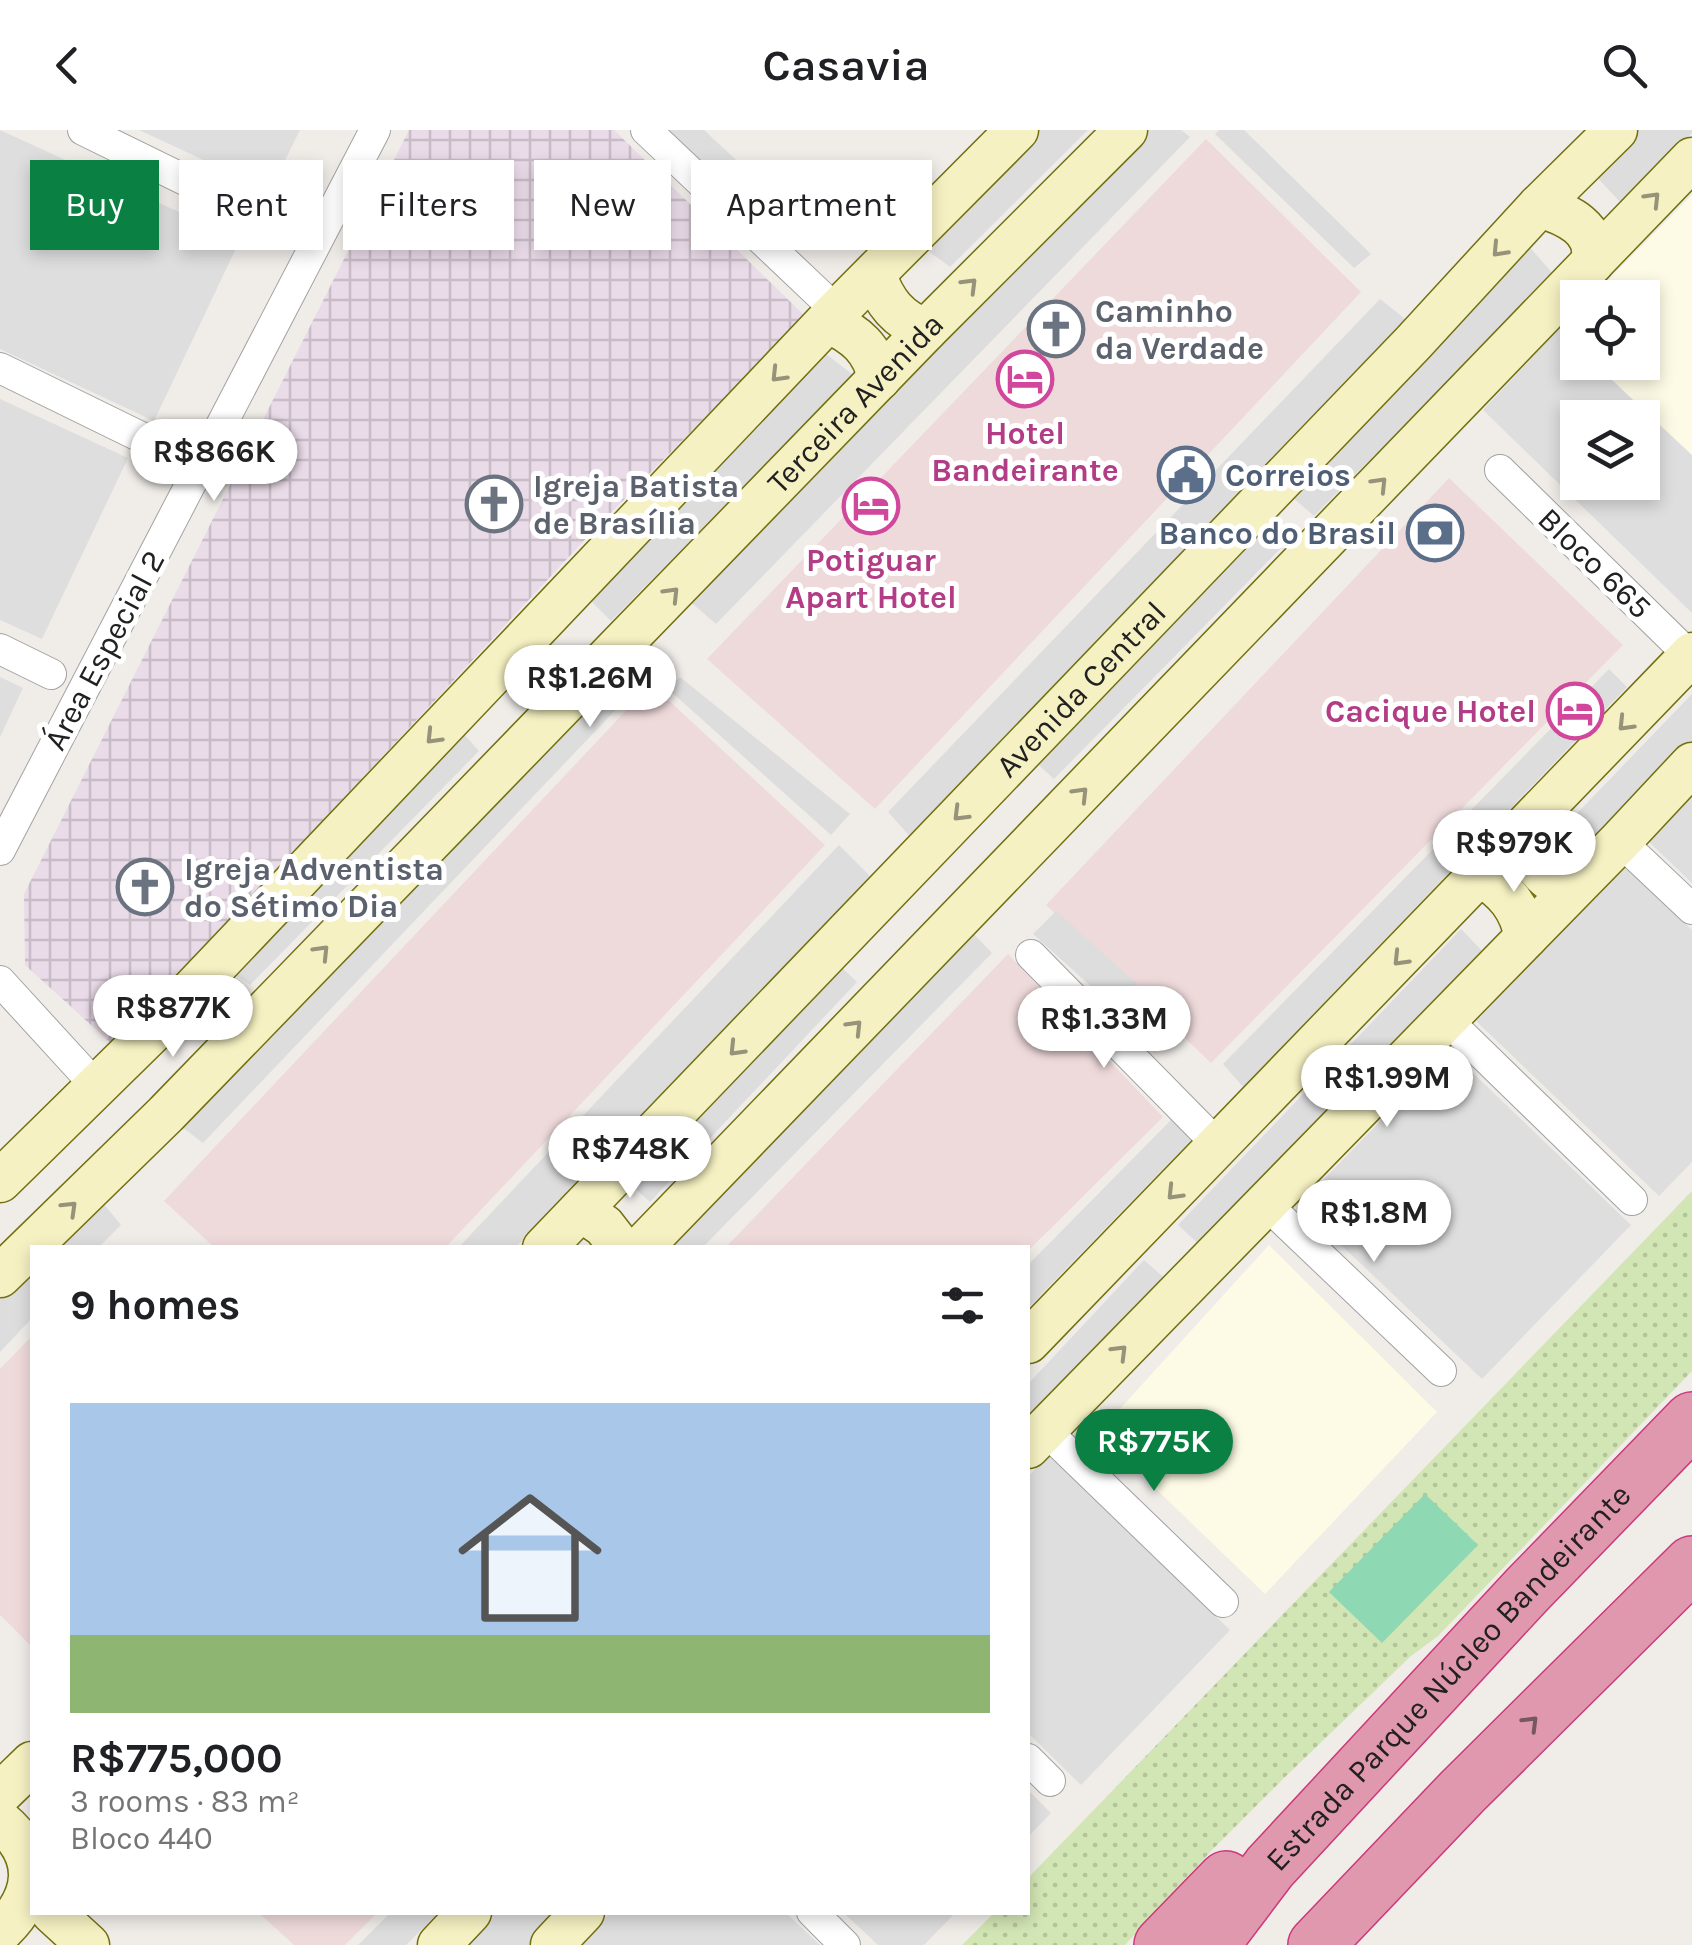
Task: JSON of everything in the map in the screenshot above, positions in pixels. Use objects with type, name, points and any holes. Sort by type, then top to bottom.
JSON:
[{"type":"highway","name":"Estrada Parque Núcleo Bandeirante","points":[[1211,1945],[1270,1867],[1692,1420]]},
{"type":"highway","points":[[1316,1945],[1462,1792],[1692,1564]]},
{"type":"highway","points":[[1162,1945],[1254,1852],[1466,1656]]},
{"type":"highway","points":[[1368,1945],[1462,1792]]},
{"type":"street","points":[[83,130],[179,177]]},
{"type":"street","name":"Área Especial 2","points":[[0,850],[374,130]]},
{"type":"street","points":[[646,130],[864,344],[876,362],[879,379]]},
{"type":"street","points":[[0,1182],[160,1024],[1016,130]]},
{"type":"street","name":"Terceira Avenida","points":[[32,1245],[166,1114],[926,330],[1126,130]]},
{"type":"street","name":"Avenida Central","points":[[547,1245],[1616,130]]},
{"type":"street","points":[[652,1235],[1692,159]]},
{"type":"street","points":[[1539,206],[1561,212],[1584,229],[1592,239],[1592,263]]},
{"type":"street","points":[[875,275],[881,294],[899,316],[926,330]]},
{"type":"street","points":[[0,368],[200,466]]},
{"type":"street","name":"Bloco 665","points":[[1500,470],[1691,655]]},
{"type":"street","points":[[0,649],[52,674]]},
{"type":"street","points":[[1030,1340],[1691,655]]},
{"type":"street","points":[[1223,1602],[1036,1438],[1692,764]]},
{"type":"street","points":[[1521,832],[1531,859],[1542,872],[1561,887],[1572,889]]},
{"type":"street","points":[[1620,842],[1692,908]]},
{"type":"street","points":[[1481,876],[1498,886],[1515,904],[1526,937]]},
{"type":"street","points":[[1030,955],[1219,1146]]},
{"type":"street","points":[[0,981],[108,1076],[152,1090],[166,1114]]},
{"type":"street","points":[[1445,1018],[1632,1200]]},
{"type":"street","points":[[160,1024],[208,1069]]},
{"type":"street","points":[[613,1178],[625,1202],[651,1222],[652,1235]]},
{"type":"street","points":[[1265,1203],[1441,1371]]},
{"type":"street","points":[[581,1210],[604,1226],[619,1245]]},
{"type":"street","name":"Terceira Avenida","points":[[0,1276],[30,1247]]},
{"type":"street","points":[[1030,1761],[1050,1781]]},
{"type":"street","points":[[0,1794],[30,1765]]},
{"type":"street","points":[[0,1821],[18,1838],[30,1869]]},
{"type":"street","points":[[0,1932],[18,1914],[30,1891]]},
{"type":"street","points":[[63,1915],[88,1945]]},
{"type":"street","points":[[438,1945],[467,1915]]},
{"type":"street","points":[[552,1945],[580,1915]]},
{"type":"street","points":[[815,1915],[846,1945]]},
{"type":"shaded area","points":[[0,130],[65,160],[30,160],[30,250],[159,250],[159,203],[179,212],[179,250],[235,250],[154,421],[0,349]]},
{"type":"shaded area","points":[[139,130],[300,130],[285,160],[203,160]]},
{"type":"shaded area","points":[[409,130],[614,130],[645,160],[534,160],[534,250],[671,250],[671,186],[691,205],[691,250],[737,250],[805,316],[593,531],[113,1045],[25,965],[24,894],[349,250],[514,250],[514,160],[394,160]]},
{"type":"shaded area","points":[[666,130],[704,130],[736,160],[697,160]]},
{"type":"shaded area","points":[[1036,130],[1088,130],[950,267],[927,250],[932,250],[932,233]]},
{"type":"shaded area","points":[[1148,130],[1181,130],[1190,137],[716,624],[686,598]]},
{"type":"shaded area","points":[[1219,130],[1244,130],[1371,254],[1354,268],[1215,134]]},
{"type":"shaded area","points":[[1636,130],[1692,133],[1622,204],[1593,173]]},
{"type":"shaded area","points":[[1206,139],[1361,292],[875,809],[707,659]]},
{"type":"shaded area","points":[[1692,195],[1692,455],[1660,425],[1660,400],[1633,400],[1612,380],[1660,380],[1660,280],[1608,280]]},
{"type":"shaded area","points":[[1526,243],[1554,275],[1314,516],[1284,490]]},
{"type":"shaded area","points":[[1380,299],[1414,326],[915,842],[888,812]]},
{"type":"shaded area","points":[[1559,329],[1560,380],[1612,380],[1633,400],[1560,400],[1560,485],[1483,410]]},
{"type":"shaded area","points":[[825,353],[853,375],[611,621],[584,594]]},
{"type":"shaded area","points":[[0,399],[128,458],[42,639],[0,620]]},
{"type":"shaded area","points":[[1660,425],[1692,455],[1692,613],[1576,500],[1660,500]]},
{"type":"shaded area","points":[[1449,478],[1623,645],[1211,1063],[1046,905]]},
{"type":"shaded area","points":[[1256,525],[1281,548],[1054,779],[1031,758]]},
{"type":"shaded area","points":[[627,657],[646,678],[203,1143],[178,1124]]},
{"type":"shaded area","points":[[1609,669],[1627,687],[1243,1087],[1223,1064]]},
{"type":"shaded area","points":[[0,677],[23,688],[0,737]]},
{"type":"shaded area","points":[[680,677],[850,814],[831,835],[668,689]]},
{"type":"shaded area","points":[[651,684],[825,845],[448,1245],[212,1245],[164,1201]]},
{"type":"shaded area","points":[[1692,694],[1692,750],[1590,856],[1562,829]]},
{"type":"shaded area","points":[[462,732],[479,751],[250,985],[231,972]]},
{"type":"shaded area","points":[[1692,797],[1692,883],[1649,842]]},
{"type":"shaded area","points":[[839,845],[872,878],[518,1245],[461,1245]]},
{"type":"shaded area","points":[[1626,867],[1692,930],[1692,1162],[1659,1196],[1476,1021]]},
{"type":"shaded area","points":[[1056,911],[1137,984],[1114,1007],[1033,934]]},
{"type":"shaded area","points":[[1461,929],[1492,961],[1204,1249],[1178,1225]]},
{"type":"shaded area","points":[[972,932],[992,953],[705,1245],[670,1245]]},
{"type":"shaded area","points":[[1008,954],[1163,1117],[1030,1249],[1030,1245],[728,1245]]},
{"type":"shaded area","points":[[836,962],[857,982],[650,1202],[626,1180]]},
{"type":"shaded area","points":[[1449,1050],[1631,1225],[1482,1379],[1299,1205]]},
{"type":"shaded area","points":[[1171,1120],[1192,1139],[1030,1306],[1030,1263]]},
{"type":"shaded area","points":[[97,1196],[121,1225],[101,1245],[50,1245]]},
{"type":"shaded area","points":[[1269,1245],[1437,1412],[1265,1594],[1098,1433]]},
{"type":"shaded area","points":[[1144,1260],[1170,1283],[1030,1431],[1030,1382]]},
{"type":"shaded area","points":[[30,1264],[30,1320],[0,1352],[0,1295]]},
{"type":"shaded area","points":[[30,1338],[30,1645],[0,1615],[0,1369]]},
{"type":"shaded area","points":[[1048,1455],[1230,1630],[1081,1785],[1030,1735],[1030,1475]]},
{"type":"shaded area","points":[[1030,1792],[1051,1813],[1030,1835]]},
{"type":"shaded area","points":[[261,1915],[375,1915],[345,1945],[294,1945]]},
{"type":"shaded area","points":[[387,1915],[436,1915],[406,1945],[358,1945]]},
{"type":"shaded area","points":[[489,1915],[560,1915],[531,1945],[460,1945]]},
{"type":"shaded area","points":[[608,1915],[788,1915],[820,1945],[579,1945]]},
{"type":"shaded area","points":[[846,1915],[953,1915],[924,1945],[878,1945]]},
{"type":"green space","points":[[1692,1191],[1692,1371],[1438,1636],[1411,1656],[1283,1779],[1125,1945],[962,1945],[992,1915],[1030,1915],[1030,1876]]},
{"type":"green space","points":[[1425,1494],[1478,1545],[1382,1643],[1329,1592]]},
{"type":"place","name":"Caminho da Verdade","points":[[1056,329]]},
{"type":"place","name":"Hotel Bandeirante","points":[[1025,379]]},
{"type":"place","name":"Correios","points":[[1186,475]]},
{"type":"place","name":"Igreja Batista de Brasília","points":[[494,504]]},
{"type":"place","name":"Potiguar Apart Hotel","points":[[871,506]]},
{"type":"place","name":"Banco do Brasil","points":[[1435,533]]},
{"type":"place","name":"Cacique Hotel","points":[[1575,711]]},
{"type":"place","name":"Igreja Adventista do Sétimo Dia","points":[[145,887]]}]
